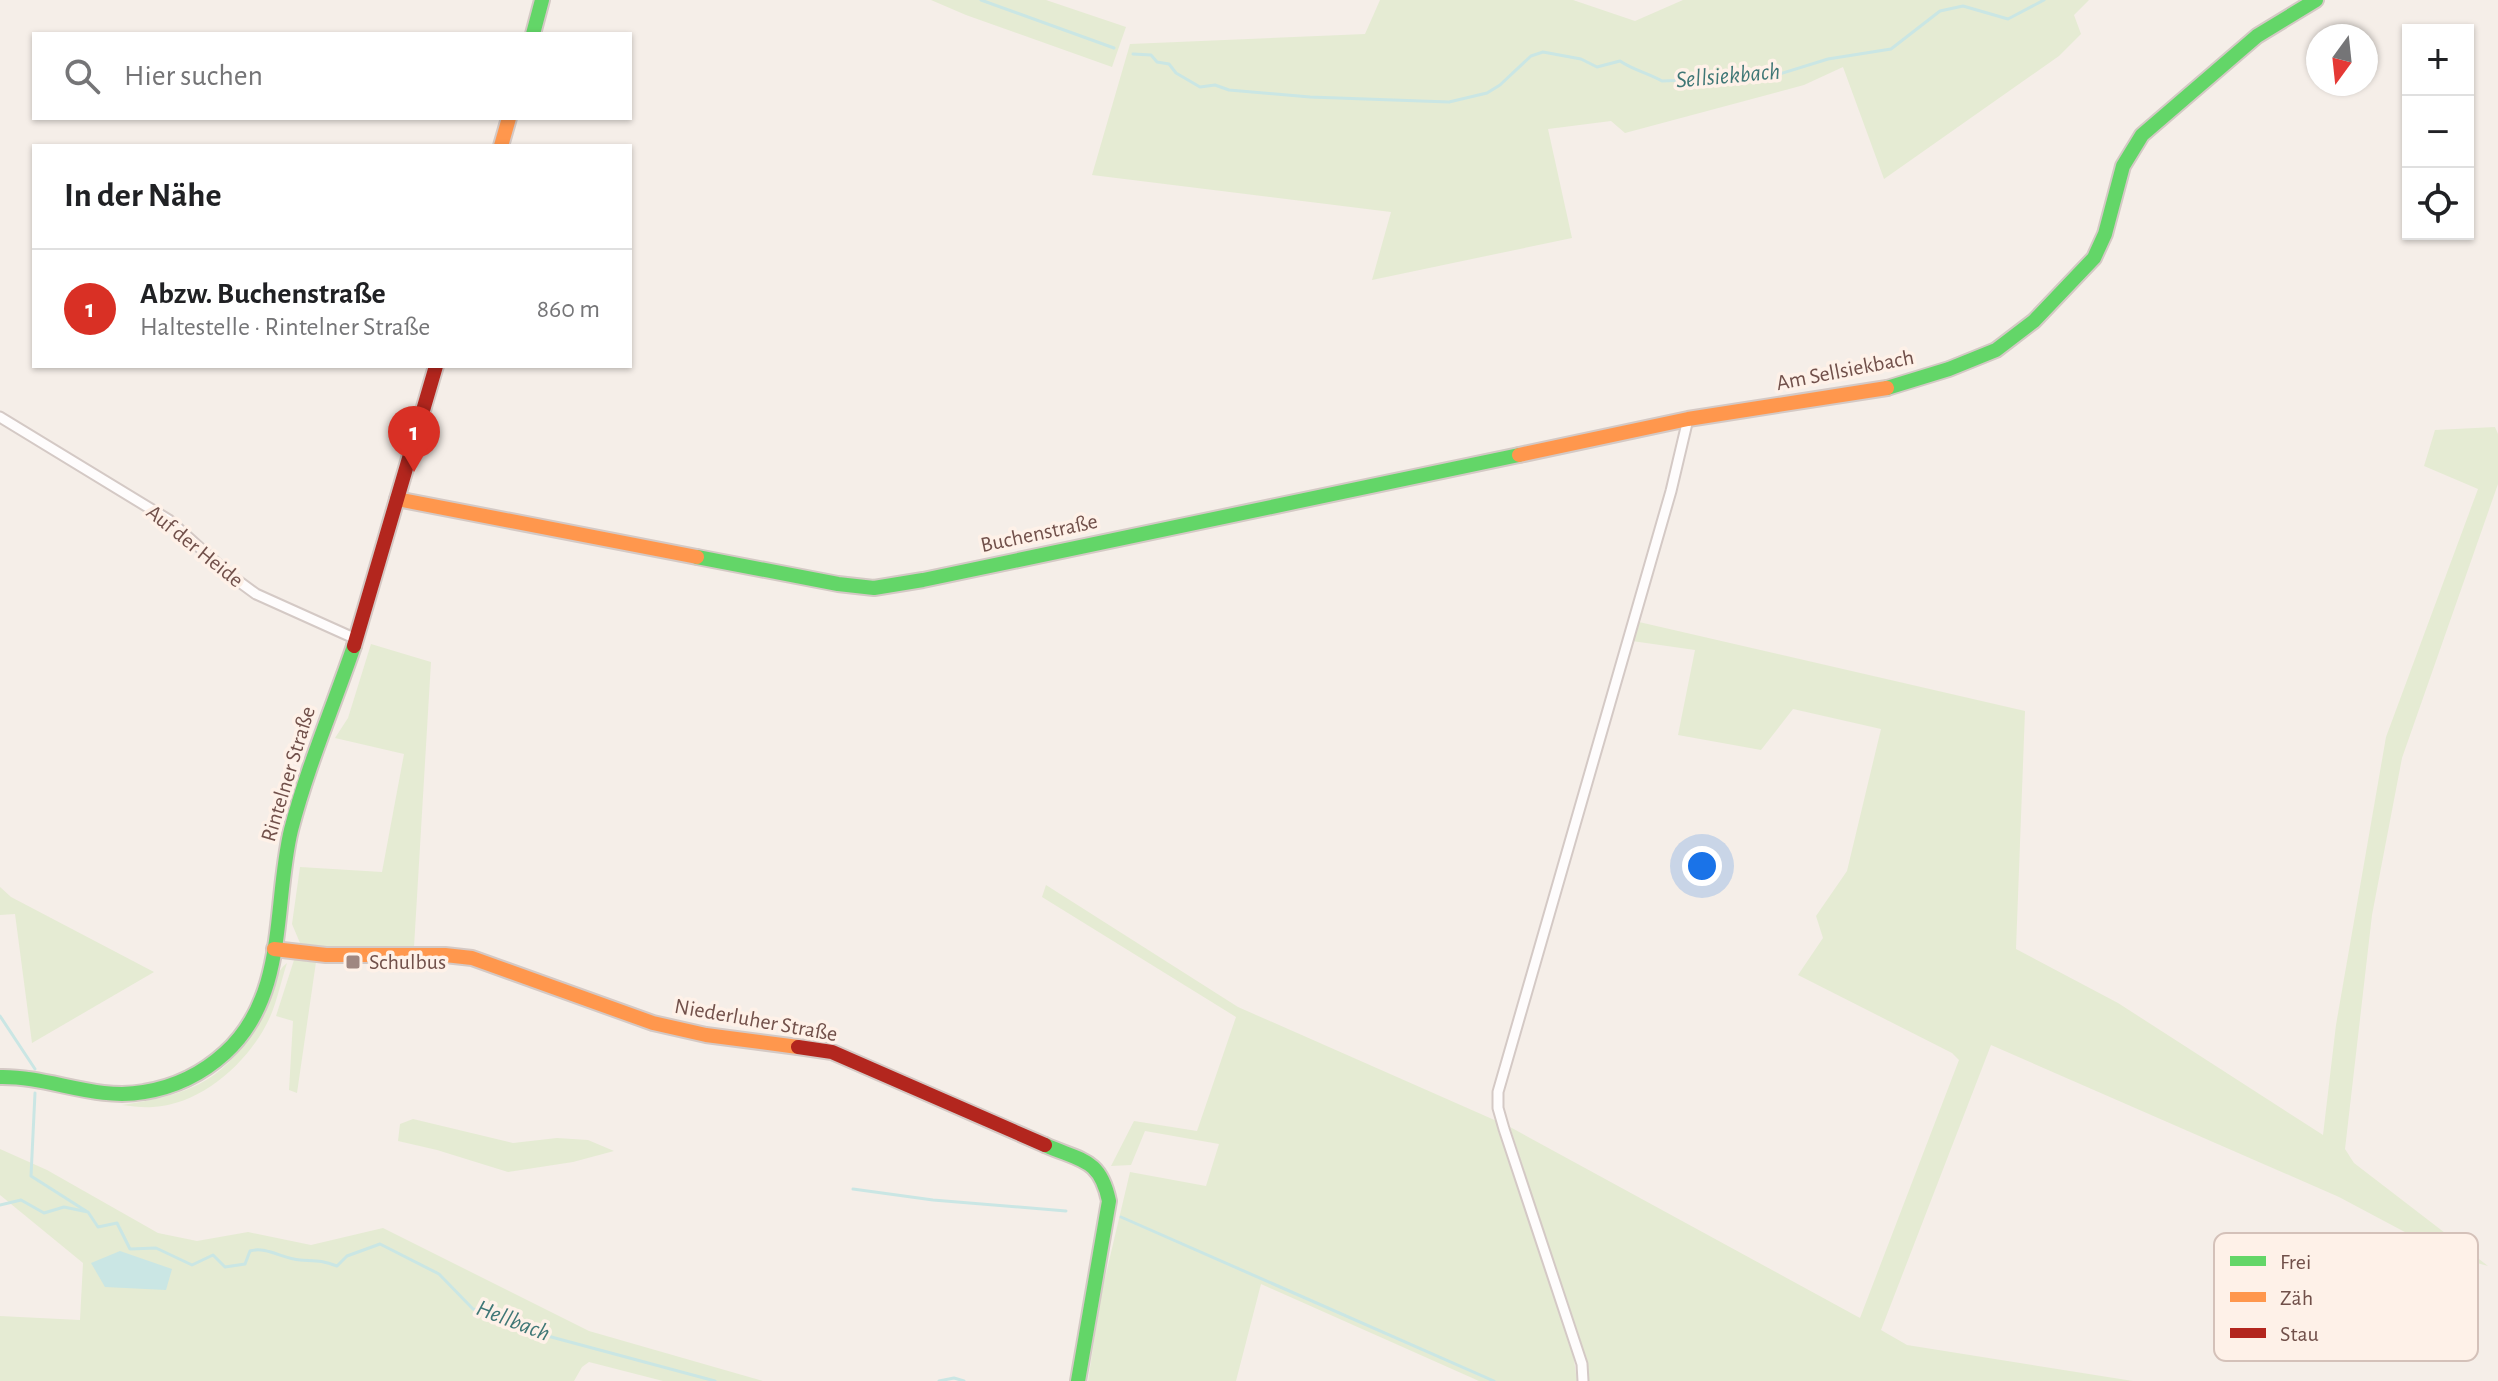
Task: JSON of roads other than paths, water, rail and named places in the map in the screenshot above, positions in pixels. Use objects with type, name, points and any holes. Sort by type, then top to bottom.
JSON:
[{"type":"street","points":[[534,32],[542,0]]},
{"type":"street","name":"Am Sellsiekbach","points":[[1688,419],[1881,390],[1949,369],[1996,350],[2013,339],[2094,258],[2105,234],[2123,166],[2142,135],[2257,36],[2316,0]]},
{"type":"street","points":[[502,144],[508,120]]},
{"type":"street","name":"Rintelner Straße","points":[[0,1077],[45,1081],[100,1093],[125,1094],[171,1087],[199,1075],[230,1051],[245,1032],[265,993],[293,824],[356,639],[435,368]]},
{"type":"street","name":"Auf der Heide","points":[[0,417],[169,520],[256,594],[356,639]]},
{"type":"street","points":[[1583,1381],[1582,1364],[1504,1129],[1498,1108],[1498,1092],[1671,491],[1688,419]]},
{"type":"street","name":"Buchenstraße","points":[[397,499],[638,547],[874,588],[935,578],[1688,419]]},
{"type":"street","name":"Niederluher Straße","points":[[274,949],[326,955],[445,955],[472,958],[653,1023],[706,1035],[832,1052],[1093,1166],[1104,1178],[1109,1201],[1078,1381]]},
{"type":"water","points":[[120,1251],[172,1269],[166,1290],[105,1287],[91,1263]]},
{"type":"waterway","name":"Sellsiekbach","points":[[981,0],[1114,48]]},
{"type":"waterway","name":"Sellsiekbach","points":[[1133,54],[1151,55],[1157,62],[1169,64],[1176,73],[1200,87],[1215,85],[1229,90],[1310,97],[1449,102],[1487,93],[1531,56],[1543,52],[1581,59],[1597,67],[1620,61],[1662,81],[1770,77],[1828,59],[1891,49],[1940,11],[1963,6],[2008,19],[2044,0]]},
{"type":"waterway","points":[[0,1016],[35,1069]]},
{"type":"waterway","points":[[35,1093],[31,1176],[86,1211]]},
{"type":"waterway","points":[[853,1189],[933,1200],[1066,1211]]},
{"type":"waterway","name":"Hellbach","points":[[0,1205],[21,1200],[44,1213],[64,1207],[88,1212],[98,1227],[117,1223],[130,1249],[156,1248],[192,1265],[213,1255],[225,1267],[245,1264],[250,1251],[256,1250],[337,1266],[347,1256],[380,1244],[439,1274],[473,1309],[501,1316],[529,1331],[715,1381]]},
{"type":"waterway","points":[[1121,1217],[1494,1381]]},
{"type":"waterway","name":"Hellbach","points":[[939,1381],[954,1378],[964,1381]]},
{"type":"place","name":"Abzw. Buchenstraße","points":[[414,472]]},
{"type":"place","name":"Schulbus","points":[[353,962]]}]
